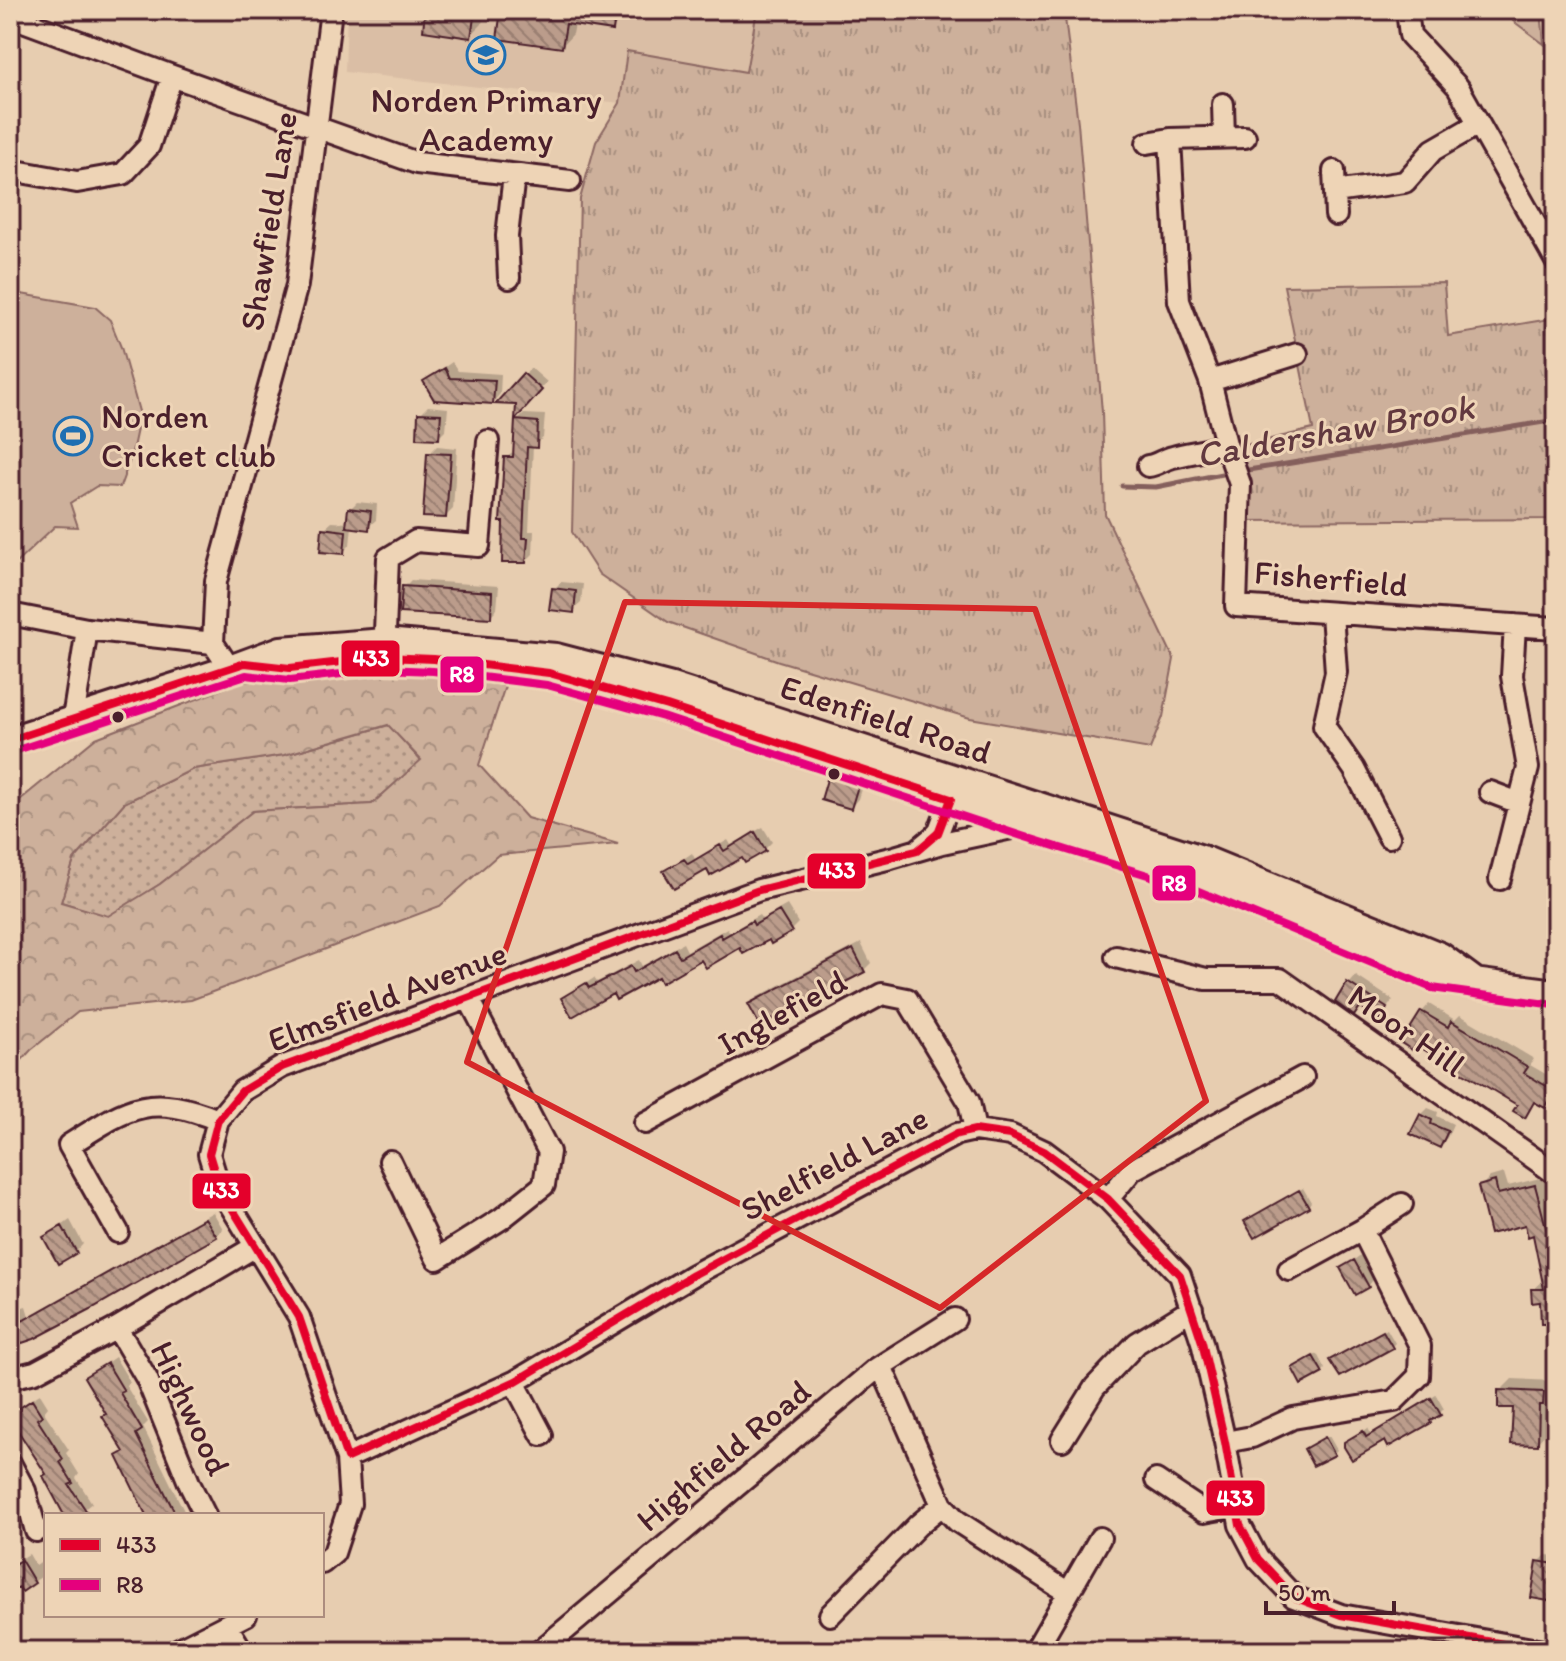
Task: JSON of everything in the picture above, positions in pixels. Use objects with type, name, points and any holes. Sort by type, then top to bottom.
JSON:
[{"type":"main road","name":"Edenfield Road","points":[[10,740],[237,666],[290,668],[384,650],[549,673],[667,706],[1205,860],[1285,904]]},
{"type":"main road","name":"Edenfield Road","points":[[954,789],[1026,825],[1285,904],[1440,956],[1478,984],[1556,993]]},
{"type":"street","name":"Shawfield Lane","points":[[213,643],[216,581],[297,285],[331,10]]},
{"type":"street","points":[[1407,10],[1410,35],[1458,87],[1556,261]]},
{"type":"street","points":[[10,16],[417,163],[570,181]]},
{"type":"street","points":[[10,170],[77,182],[123,174],[149,146],[172,76]]},
{"type":"street","points":[[1147,143],[1170,139],[1234,137],[1223,104]]},
{"type":"street","points":[[1335,192],[1405,182],[1433,150],[1478,124]]},
{"type":"street","name":"Fisherfield","points":[[1170,139],[1179,301],[1210,381],[1240,484],[1236,606],[1556,628]]},
{"type":"street","points":[[1334,171],[1336,215]]},
{"type":"street","points":[[509,278],[507,236],[514,175]]},
{"type":"street","points":[[1210,381],[1297,354]]},
{"type":"street","points":[[384,650],[388,558],[416,541],[479,546],[488,441]]},
{"type":"street","points":[[1148,466],[1159,465],[1166,451],[1229,452]]},
{"type":"street","points":[[1332,613],[1336,672],[1324,726],[1354,769],[1389,837]]},
{"type":"street","points":[[10,614],[87,629],[213,643],[237,666]]},
{"type":"street","points":[[1500,879],[1528,768],[1512,676],[1515,625]]},
{"type":"street","points":[[73,719],[87,629]]},
{"type":"street","points":[[917,851],[938,833],[954,789]]},
{"type":"street","points":[[1490,792],[1519,803]]},
{"type":"street","name":"Elmsfield Avenue","points":[[324,1561],[334,1553],[350,1504],[347,1458],[299,1317],[219,1187],[209,1154],[218,1120],[242,1091],[282,1067],[759,890],[1026,825]]},
{"type":"street","name":"Moor Hill","points":[[1116,957],[1206,979],[1280,979],[1556,1174]]},
{"type":"street","name":"Inglefield","points":[[645,1123],[882,994],[907,999],[969,1102],[975,1130]]},
{"type":"street","points":[[390,1161],[437,1259],[501,1219],[544,1185],[549,1152],[469,999]]},
{"type":"street","points":[[1108,1199],[1132,1170],[1303,1077]]},
{"type":"street","points":[[118,1232],[69,1145],[117,1114],[154,1104],[185,1107],[218,1120]]},
{"type":"street","name":"Shelfield Lane","points":[[347,1458],[514,1382],[693,1275],[957,1134],[975,1130],[1010,1135],[1044,1151],[1108,1199],[1180,1275],[1192,1309],[1225,1442],[1240,1525],[1258,1559],[1294,1597],[1341,1615],[1543,1651]]},
{"type":"street","points":[[1289,1270],[1402,1204]]},
{"type":"street","points":[[1225,1442],[1252,1437],[1293,1418],[1394,1401],[1419,1376],[1420,1346],[1362,1230]]},
{"type":"street","name":"Highwood","points":[[10,1378],[35,1372],[117,1328],[256,1246]]},
{"type":"street","points":[[1062,1440],[1095,1387],[1137,1343],[1192,1309]]},
{"type":"street","name":"Highfield Road","points":[[555,1647],[881,1366],[955,1319]]},
{"type":"street","name":"Highwood","points":[[117,1328],[147,1379],[204,1513]]},
{"type":"street","points":[[881,1366],[942,1505],[957,1521],[1067,1592]]},
{"type":"street","points":[[514,1382],[542,1435]]},
{"type":"street","points":[[10,1463],[25,1491],[36,1531]]},
{"type":"street","points":[[1156,1480],[1204,1512],[1237,1506]]},
{"type":"street","points":[[830,1615],[918,1525],[942,1505]]},
{"type":"street","points":[[1035,1651],[1100,1538]]},
{"type":"street","points":[[175,1651],[243,1617]]},
{"type":"street","points":[[227,1626],[242,1651]]},
{"type":"highlighted area","points":[[625,602],[1035,609],[1206,1101],[940,1308],[467,1062]]},
{"type":"shaded area","name":"Norden Primary Academy","points":[[347,10],[757,10],[747,72],[628,51],[621,103],[345,72]]},
{"type":"green space","points":[[757,10],[1064,10],[1078,123],[1102,412],[1105,514],[1174,659],[1163,717],[1150,749],[970,718],[779,661],[668,622],[599,574],[572,532],[580,199],[596,142],[620,103],[627,51],[746,72]]},
{"type":"green space","points":[[1510,10],[1541,10],[1544,44],[1513,21]]},
{"type":"green space","points":[[1444,283],[1448,336],[1556,318],[1556,519],[1240,521],[1236,447],[1313,429],[1284,286]]},
{"type":"green space","name":"Norden Cricket club","points":[[10,292],[95,307],[110,320],[140,415],[131,457],[120,487],[97,486],[70,503],[78,527],[55,526],[10,569]]},
{"type":"green space","points":[[402,670],[505,686],[479,765],[527,818],[618,844],[498,855],[440,906],[191,1000],[78,1012],[31,1050],[10,1073],[10,808],[96,738],[241,682]],"holes":[[[388,725],[421,760],[372,804],[253,811],[160,884],[108,916],[61,902],[74,860],[124,803],[193,769],[284,755]]]},
{"type":"green space","points":[[389,725],[421,761],[372,804],[253,811],[160,884],[108,917],[61,902],[74,860],[124,803],[193,769],[284,755]]},
{"type":"building","points":[[425,10],[475,10],[471,38],[423,31]]},
{"type":"building","points":[[501,10],[616,10],[613,31],[566,24],[562,48],[497,39]]},
{"type":"building","points":[[445,368],[450,378],[495,380],[493,404],[434,400],[423,381]]},
{"type":"building","points":[[523,373],[542,390],[515,420],[516,405],[495,404]]},
{"type":"building","points":[[418,413],[441,414],[439,439],[417,438]]},
{"type":"building","points":[[515,420],[538,422],[537,448],[527,447],[523,538],[528,538],[526,563],[502,563],[503,522],[500,522],[504,457],[513,457]]},
{"type":"building","points":[[427,453],[451,454],[446,518],[423,517]]},
{"type":"building","points":[[348,508],[371,511],[369,530],[346,527]]},
{"type":"building","points":[[322,528],[346,531],[344,554],[320,552]]},
{"type":"building","points":[[402,586],[492,592],[491,618],[400,613]]},
{"type":"building","points":[[552,588],[576,591],[574,613],[549,610]]},
{"type":"building","points":[[828,776],[858,786],[851,809],[821,800]]},
{"type":"building","points":[[755,832],[766,851],[745,863],[742,858],[710,876],[707,870],[674,889],[663,871],[684,859],[688,864],[720,845],[724,851]]},
{"type":"building","points":[[779,911],[792,932],[771,944],[769,940],[743,954],[740,948],[706,968],[701,960],[661,983],[658,977],[616,1000],[613,994],[572,1017],[561,998],[586,983],[589,988],[631,966],[634,972],[675,949],[680,957],[720,934],[722,938],[752,921],[754,925]]},
{"type":"building","points":[[853,949],[865,972],[760,1026],[748,1004]]},
{"type":"building","points":[[1347,982],[1387,1008],[1380,1020],[1360,1007],[1354,1016],[1335,1002]]},
{"type":"building","points":[[1421,1011],[1448,1027],[1451,1021],[1528,1067],[1524,1073],[1555,1091],[1545,1108],[1534,1102],[1525,1118],[1513,1111],[1517,1105],[1489,1088],[1416,1045],[1412,1050],[1401,1043]]},
{"type":"building","points":[[1420,1114],[1432,1120],[1431,1124],[1448,1131],[1440,1148],[1410,1134]]},
{"type":"building","points":[[1495,1181],[1498,1194],[1535,1185],[1549,1239],[1556,1238],[1556,1324],[1541,1324],[1540,1302],[1532,1303],[1531,1289],[1544,1289],[1533,1235],[1528,1237],[1525,1225],[1490,1234],[1478,1186]]},
{"type":"building","points":[[1299,1190],[1309,1207],[1254,1238],[1244,1221]]},
{"type":"building","points":[[205,1218],[217,1237],[91,1309],[34,1339],[10,1347],[10,1294],[22,1321]]},
{"type":"building","points":[[62,1226],[77,1253],[58,1264],[43,1237]]},
{"type":"building","points":[[1354,1260],[1369,1287],[1355,1295],[1340,1268]]},
{"type":"building","points":[[1383,1331],[1393,1348],[1340,1377],[1329,1360]]},
{"type":"building","points":[[1313,1356],[1323,1373],[1301,1385],[1292,1368]]},
{"type":"building","points":[[107,1363],[142,1430],[136,1434],[175,1513],[145,1513],[117,1456],[124,1452],[102,1416],[106,1414],[84,1377]]},
{"type":"building","points":[[1498,1390],[1544,1392],[1543,1405],[1539,1405],[1538,1445],[1511,1444],[1513,1408],[1498,1408]]},
{"type":"building","points":[[1431,1398],[1441,1415],[1431,1423],[1388,1447],[1385,1441],[1352,1460],[1344,1442],[1363,1431],[1366,1437]]},
{"type":"building","points":[[32,1400],[42,1416],[37,1419],[63,1459],[60,1462],[73,1483],[69,1485],[88,1513],[63,1513],[43,1476],[46,1474],[18,1431],[15,1433],[10,1426],[10,1414]]},
{"type":"building","points":[[1325,1437],[1335,1455],[1313,1466],[1304,1449]]},
{"type":"building","points":[[21,1560],[35,1583],[22,1592],[19,1587],[10,1592],[10,1566]]},
{"type":"building","points":[[1537,1561],[1555,1564],[1553,1578],[1556,1578],[1556,1594],[1550,1594],[1549,1601],[1531,1598]]},
{"type":"waterway","name":"Caldershaw Brook","points":[[1242,471],[1556,420]]},
{"type":"waterway","name":"Caldershaw Brook","points":[[1122,486],[1156,487],[1232,472]]},
{"type":"transit line","name":"433","points":[[10,740],[245,663],[290,668],[384,657],[434,659],[549,673],[667,706],[951,799],[938,833],[917,851],[759,890],[282,1067],[242,1091],[218,1120],[209,1154],[219,1187],[299,1317],[347,1458],[516,1381],[693,1275],[957,1134],[975,1130],[1010,1135],[1044,1151],[1108,1199],[1180,1275],[1202,1342],[1240,1525],[1258,1559],[1294,1597],[1341,1615],[1543,1651]]},
{"type":"transit line","name":"R8","points":[[14,751],[246,675],[290,680],[384,669],[433,671],[547,685],[663,717],[1196,890],[1432,988],[1554,1005]]},
{"type":"place","name":"Norden Primary Academy","points":[[486,55]]},
{"type":"place","name":"Norden Cricket club","points":[[73,436]]}]
